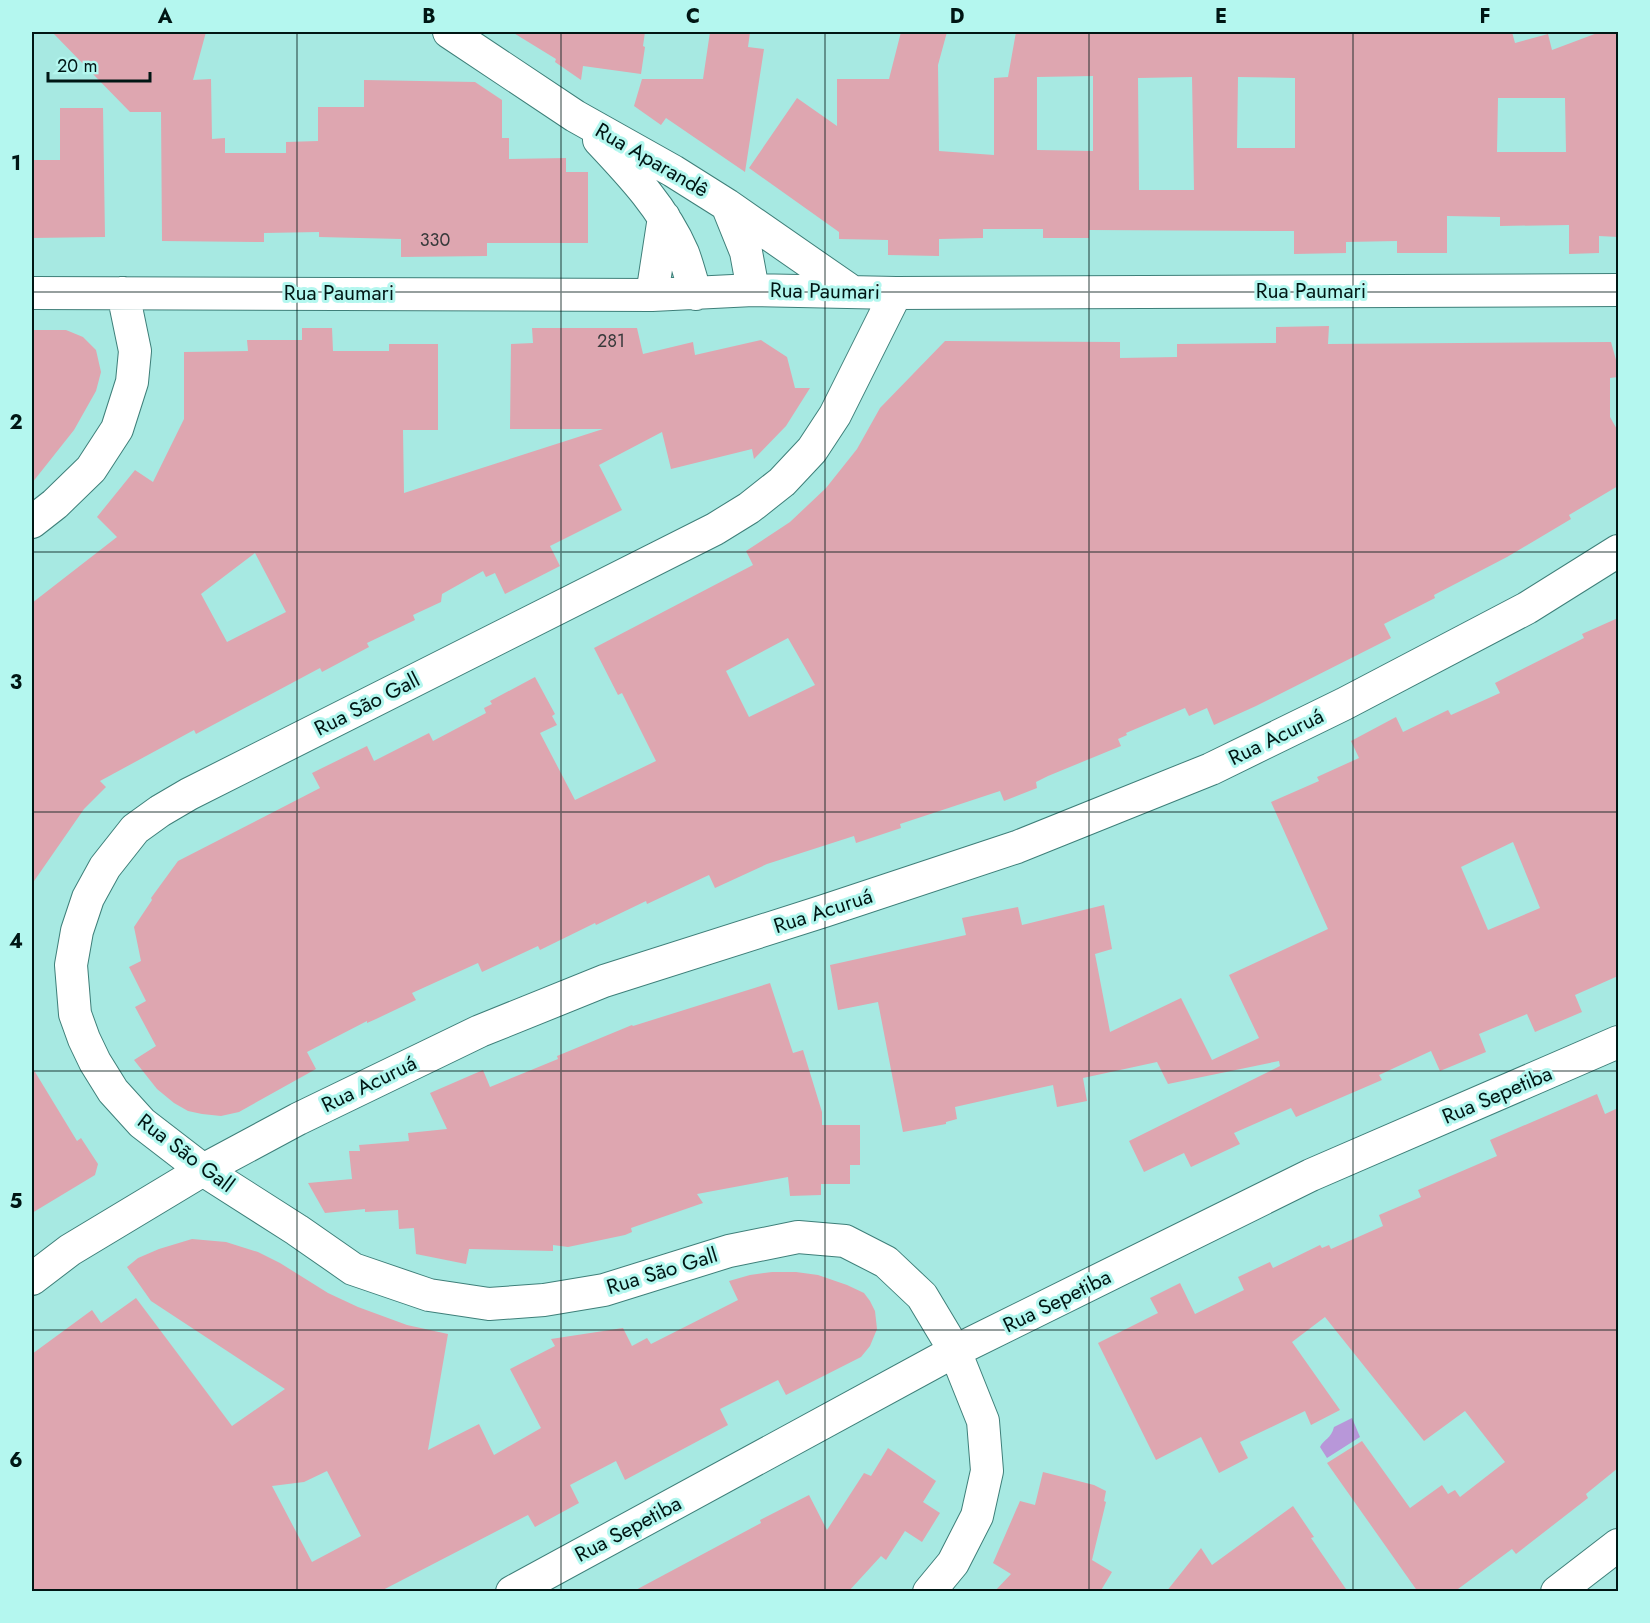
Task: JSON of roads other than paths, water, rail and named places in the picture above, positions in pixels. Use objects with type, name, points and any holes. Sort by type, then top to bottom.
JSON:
[{"type":"street","name":"Rua Aparandê","points":[[449,32],[575,116],[673,171],[727,205],[851,291]]},
{"type":"street","name":"Rua Aparandê","points":[[575,116],[634,177],[664,218],[683,254],[696,294]]},
{"type":"street","name":"Rua Aparandê","points":[[727,205],[746,252],[753,290]]},
{"type":"street","name":"Rua Aparandê","points":[[652,295],[664,218]]},
{"type":"street","name":"Rua Paumari","points":[[32,293],[652,295],[753,290],[896,293],[1618,290]]},
{"type":"street","points":[[851,291],[861,323],[865,352]]},
{"type":"street","points":[[32,522],[55,504],[91,468],[117,429],[132,382],[135,351],[123,293]]},
{"type":"street","points":[[135,351],[166,293]]},
{"type":"street","name":"Rua São Gall","points":[[896,293],[835,415],[812,450],[782,482],[749,508],[715,529],[189,794],[160,811],[135,829],[105,867],[88,898],[77,931],[71,964],[75,1014],[95,1062],[113,1090],[142,1123],[203,1170],[353,1269],[429,1295],[489,1304],[544,1300],[604,1290],[729,1251],[798,1237],[845,1241],[886,1262],[922,1296],[955,1351],[983,1421],[987,1471],[977,1516],[953,1563],[929,1592]]},
{"type":"street","name":"Rua Acuruá","points":[[32,1279],[70,1250],[203,1170],[298,1119],[480,1031],[604,981],[1017,847],[1210,769],[1344,704],[1527,608],[1618,551]]},
{"type":"street","name":"Rua Sepetiba","points":[[512,1592],[955,1351],[1311,1175],[1618,1042]]},
{"type":"street","points":[[1557,1592],[1618,1545]]}]
